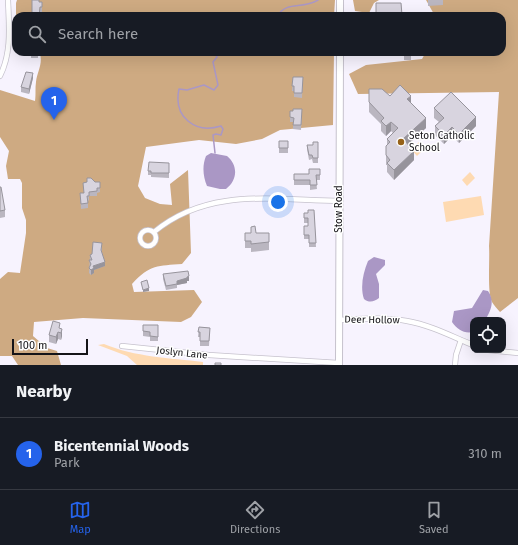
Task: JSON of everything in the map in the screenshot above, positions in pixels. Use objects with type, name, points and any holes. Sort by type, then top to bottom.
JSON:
[{"type":"street","points":[[0,76],[7,57],[8,0]]},
{"type":"street","points":[[340,0],[340,12]]},
{"type":"street","name":"Stow Road","points":[[339,364],[340,56]]},
{"type":"street","points":[[154,232],[185,212],[213,202],[240,200],[339,201]]},
{"type":"street","name":"Deer Hollow","points":[[339,320],[389,319],[407,321],[425,326],[470,344]]},
{"type":"street","points":[[455,365],[456,355],[461,340]]},
{"type":"street","name":"Joslyn Lane","points":[[122,346],[209,355],[339,364]]},
{"type":"street","points":[[506,352],[518,353]]},
{"type":"shaded area","points":[[17,0],[335,0],[334,12],[16,12]]},
{"type":"shaded area","points":[[353,0],[379,0],[374,3],[370,12],[355,11]]},
{"type":"shaded area","points":[[426,0],[518,0],[518,298],[500,312],[490,298],[489,276],[489,246],[499,92],[358,94],[349,74],[366,65],[422,59],[424,56],[506,56],[506,12],[433,12]]},
{"type":"shaded area","points":[[40,56],[334,56],[333,125],[280,130],[262,139],[236,144],[199,140],[146,147],[138,186],[145,198],[160,204],[172,205],[170,184],[188,170],[191,253],[182,264],[160,266],[149,269],[138,277],[132,284],[134,292],[194,290],[202,302],[191,317],[181,322],[83,318],[34,322],[33,336],[47,348],[57,351],[61,365],[18,365],[12,356],[0,356],[0,279],[8,272],[20,273],[26,233],[26,220],[22,208],[22,183],[20,179],[8,179],[6,166],[9,151],[0,137],[0,90],[35,101],[36,82]]},
{"type":"shaded area","points":[[419,142],[425,148],[417,156],[411,149]]},
{"type":"shaded area","points":[[211,153],[227,156],[235,168],[233,181],[226,189],[207,186],[204,175],[204,164],[206,156]]},
{"type":"shaded area","points":[[470,172],[475,178],[467,186],[462,180]]},
{"type":"shaded area","points":[[481,196],[484,215],[446,222],[443,202]]},
{"type":"shaded area","points":[[374,257],[385,260],[385,265],[376,274],[379,284],[379,298],[370,301],[364,299],[362,290],[368,261]]},
{"type":"shaded area","points":[[483,290],[488,291],[492,302],[487,317],[470,317],[470,332],[456,327],[452,322],[454,311],[472,308]]},
{"type":"shaded area","points":[[104,344],[128,352],[203,362],[203,365],[137,365],[127,356],[98,345]]},
{"type":"building","points":[[32,0],[39,0],[39,2],[42,2],[42,7],[40,7],[39,12],[32,12]]},
{"type":"building","points":[[376,3],[401,3],[402,12],[376,12]]},
{"type":"building","points":[[26,72],[33,73],[29,89],[21,87]]},
{"type":"building","points":[[293,77],[303,77],[302,93],[294,93],[294,86],[292,86]]},
{"type":"building","name":"Seton Catholic School","points":[[400,85],[411,96],[407,99],[426,118],[403,139],[414,151],[394,170],[387,163],[390,160],[386,155],[386,146],[390,142],[387,139],[398,128],[391,122],[386,126],[381,121],[384,118],[369,102],[369,89],[382,89],[390,96]]},
{"type":"building","points":[[451,92],[476,117],[459,134],[452,127],[444,135],[435,126],[444,118],[434,108]]},
{"type":"building","points":[[293,109],[302,109],[301,125],[293,125],[294,118],[290,117],[290,111],[293,111]]},
{"type":"building","points":[[279,141],[288,141],[288,148],[279,148]]},
{"type":"building","points":[[313,142],[318,142],[318,158],[313,158],[312,155],[309,155],[307,145],[313,145]]},
{"type":"building","points":[[149,162],[169,163],[169,173],[151,173],[151,171],[148,171]]},
{"type":"building","points":[[309,169],[320,169],[320,175],[316,175],[317,185],[310,185],[310,180],[294,180],[294,174],[309,174]]},
{"type":"building","points":[[87,178],[91,178],[95,182],[100,182],[100,188],[97,188],[97,191],[89,192],[89,196],[87,196],[88,203],[81,204],[80,193],[84,193],[83,183],[87,182]]},
{"type":"building","points":[[0,187],[5,210],[0,211]]},
{"type":"building","points":[[308,210],[314,210],[316,243],[309,243],[309,235],[304,235],[304,226],[308,226],[308,218],[304,218],[304,213],[308,213]]},
{"type":"building","points":[[255,226],[256,233],[269,233],[269,242],[251,244],[251,241],[245,241],[245,233],[251,233],[251,227]]},
{"type":"building","points":[[93,242],[102,243],[101,250],[105,262],[93,266],[94,268],[91,270],[89,268],[91,264],[89,260],[92,260],[90,255],[92,254]]},
{"type":"building","points":[[188,271],[189,276],[187,278],[177,281],[177,284],[166,286],[163,274]]},
{"type":"building","points":[[147,280],[149,288],[143,290],[141,282]]},
{"type":"building","points":[[53,321],[60,323],[59,328],[62,329],[61,333],[58,332],[56,337],[49,335]]},
{"type":"building","points":[[143,325],[158,325],[158,337],[150,336],[150,332],[143,331]]},
{"type":"building","points":[[199,327],[210,328],[209,341],[200,341],[200,332],[198,332]]},
{"type":"building","points":[[215,363],[221,363],[221,365],[215,365]]},
{"type":"waterway","points":[[280,12],[286,8],[312,3],[318,0]]},
{"type":"waterway","points":[[215,153],[213,135],[221,135],[223,129],[221,126],[203,128],[188,121],[179,108],[178,99],[179,89],[187,90],[204,85],[214,90],[218,85],[213,62],[216,56]]},
{"type":"place","name":"Bicentennial Woods","points":[[54,120]]},
{"type":"place","name":"Seton Catholic School","points":[[401,142]]}]
